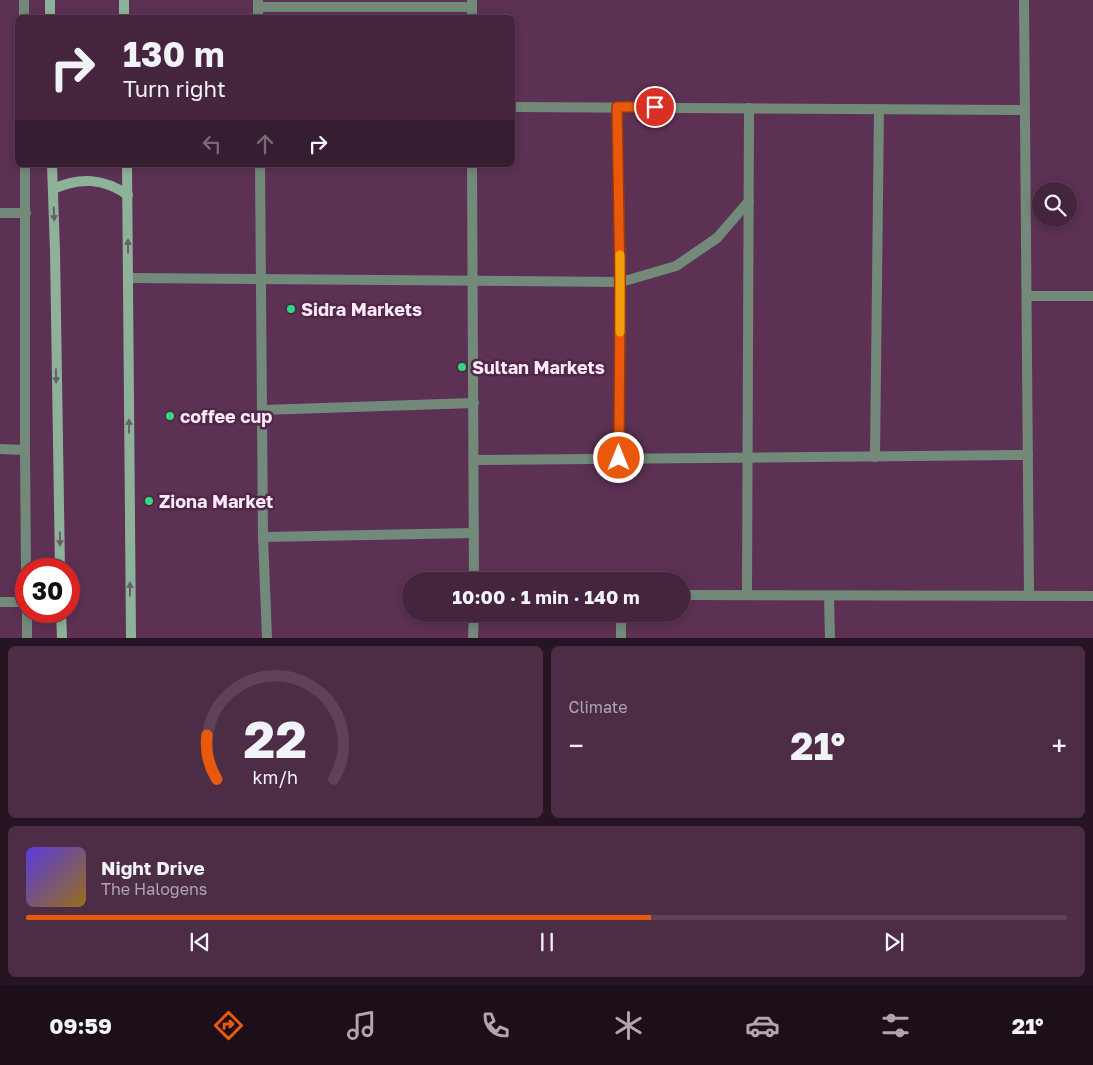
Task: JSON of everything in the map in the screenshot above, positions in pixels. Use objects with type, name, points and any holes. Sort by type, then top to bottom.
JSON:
[{"type":"main road","points":[[50,0],[50,15]]},
{"type":"main road","points":[[124,0],[124,15]]},
{"type":"main road","points":[[52,167],[60,558]]},
{"type":"main road","points":[[127,167],[131,638]]},
{"type":"main road","points":[[52,189],[63,184],[86,180],[108,184],[128,195]]},
{"type":"main road","points":[[61,623],[62,638]]},
{"type":"street","points":[[24,0],[24,15]]},
{"type":"street","points":[[1024,0],[1029,596]]},
{"type":"street","points":[[258,8],[472,8]]},
{"type":"street","points":[[515,106],[1025,110]]},
{"type":"street","points":[[617,107],[620,282],[619,458]]},
{"type":"street","points":[[748,595],[750,108]]},
{"type":"street","points":[[875,456],[879,109]]},
{"type":"street","points":[[25,167],[24,450],[26,558]]},
{"type":"street","points":[[260,167],[262,410],[267,638]]},
{"type":"street","points":[[472,167],[474,572]]},
{"type":"street","points":[[128,278],[620,282],[676,266],[717,238],[749,201]]},
{"type":"street","points":[[0,213],[26,213]]},
{"type":"street","points":[[1027,296],[1093,296]]},
{"type":"street","points":[[262,410],[474,403]]},
{"type":"street","points":[[0,449],[24,450]]},
{"type":"street","points":[[474,460],[1028,455]]},
{"type":"street","points":[[264,537],[474,533]]},
{"type":"street","points":[[690,595],[1093,596]]},
{"type":"street","points":[[829,596],[830,638]]},
{"type":"street","points":[[0,602],[15,602]]},
{"type":"street","points":[[473,638],[474,622]]},
{"type":"street","points":[[621,622],[621,638]]},
{"type":"street","points":[[27,623],[27,638]]},
{"type":"slow traffic","points":[[620,255],[620,332]]},
{"type":"place","name":"Sidra Markets","points":[[291,309]]},
{"type":"place","name":"Sultan Markets","points":[[462,367]]},
{"type":"place","name":"coffee cup","points":[[170,416]]},
{"type":"place","name":"Ziona Market","points":[[149,501]]},
{"type":"route","points":[[619,458],[620,282],[617,107],[655,107]]}]
